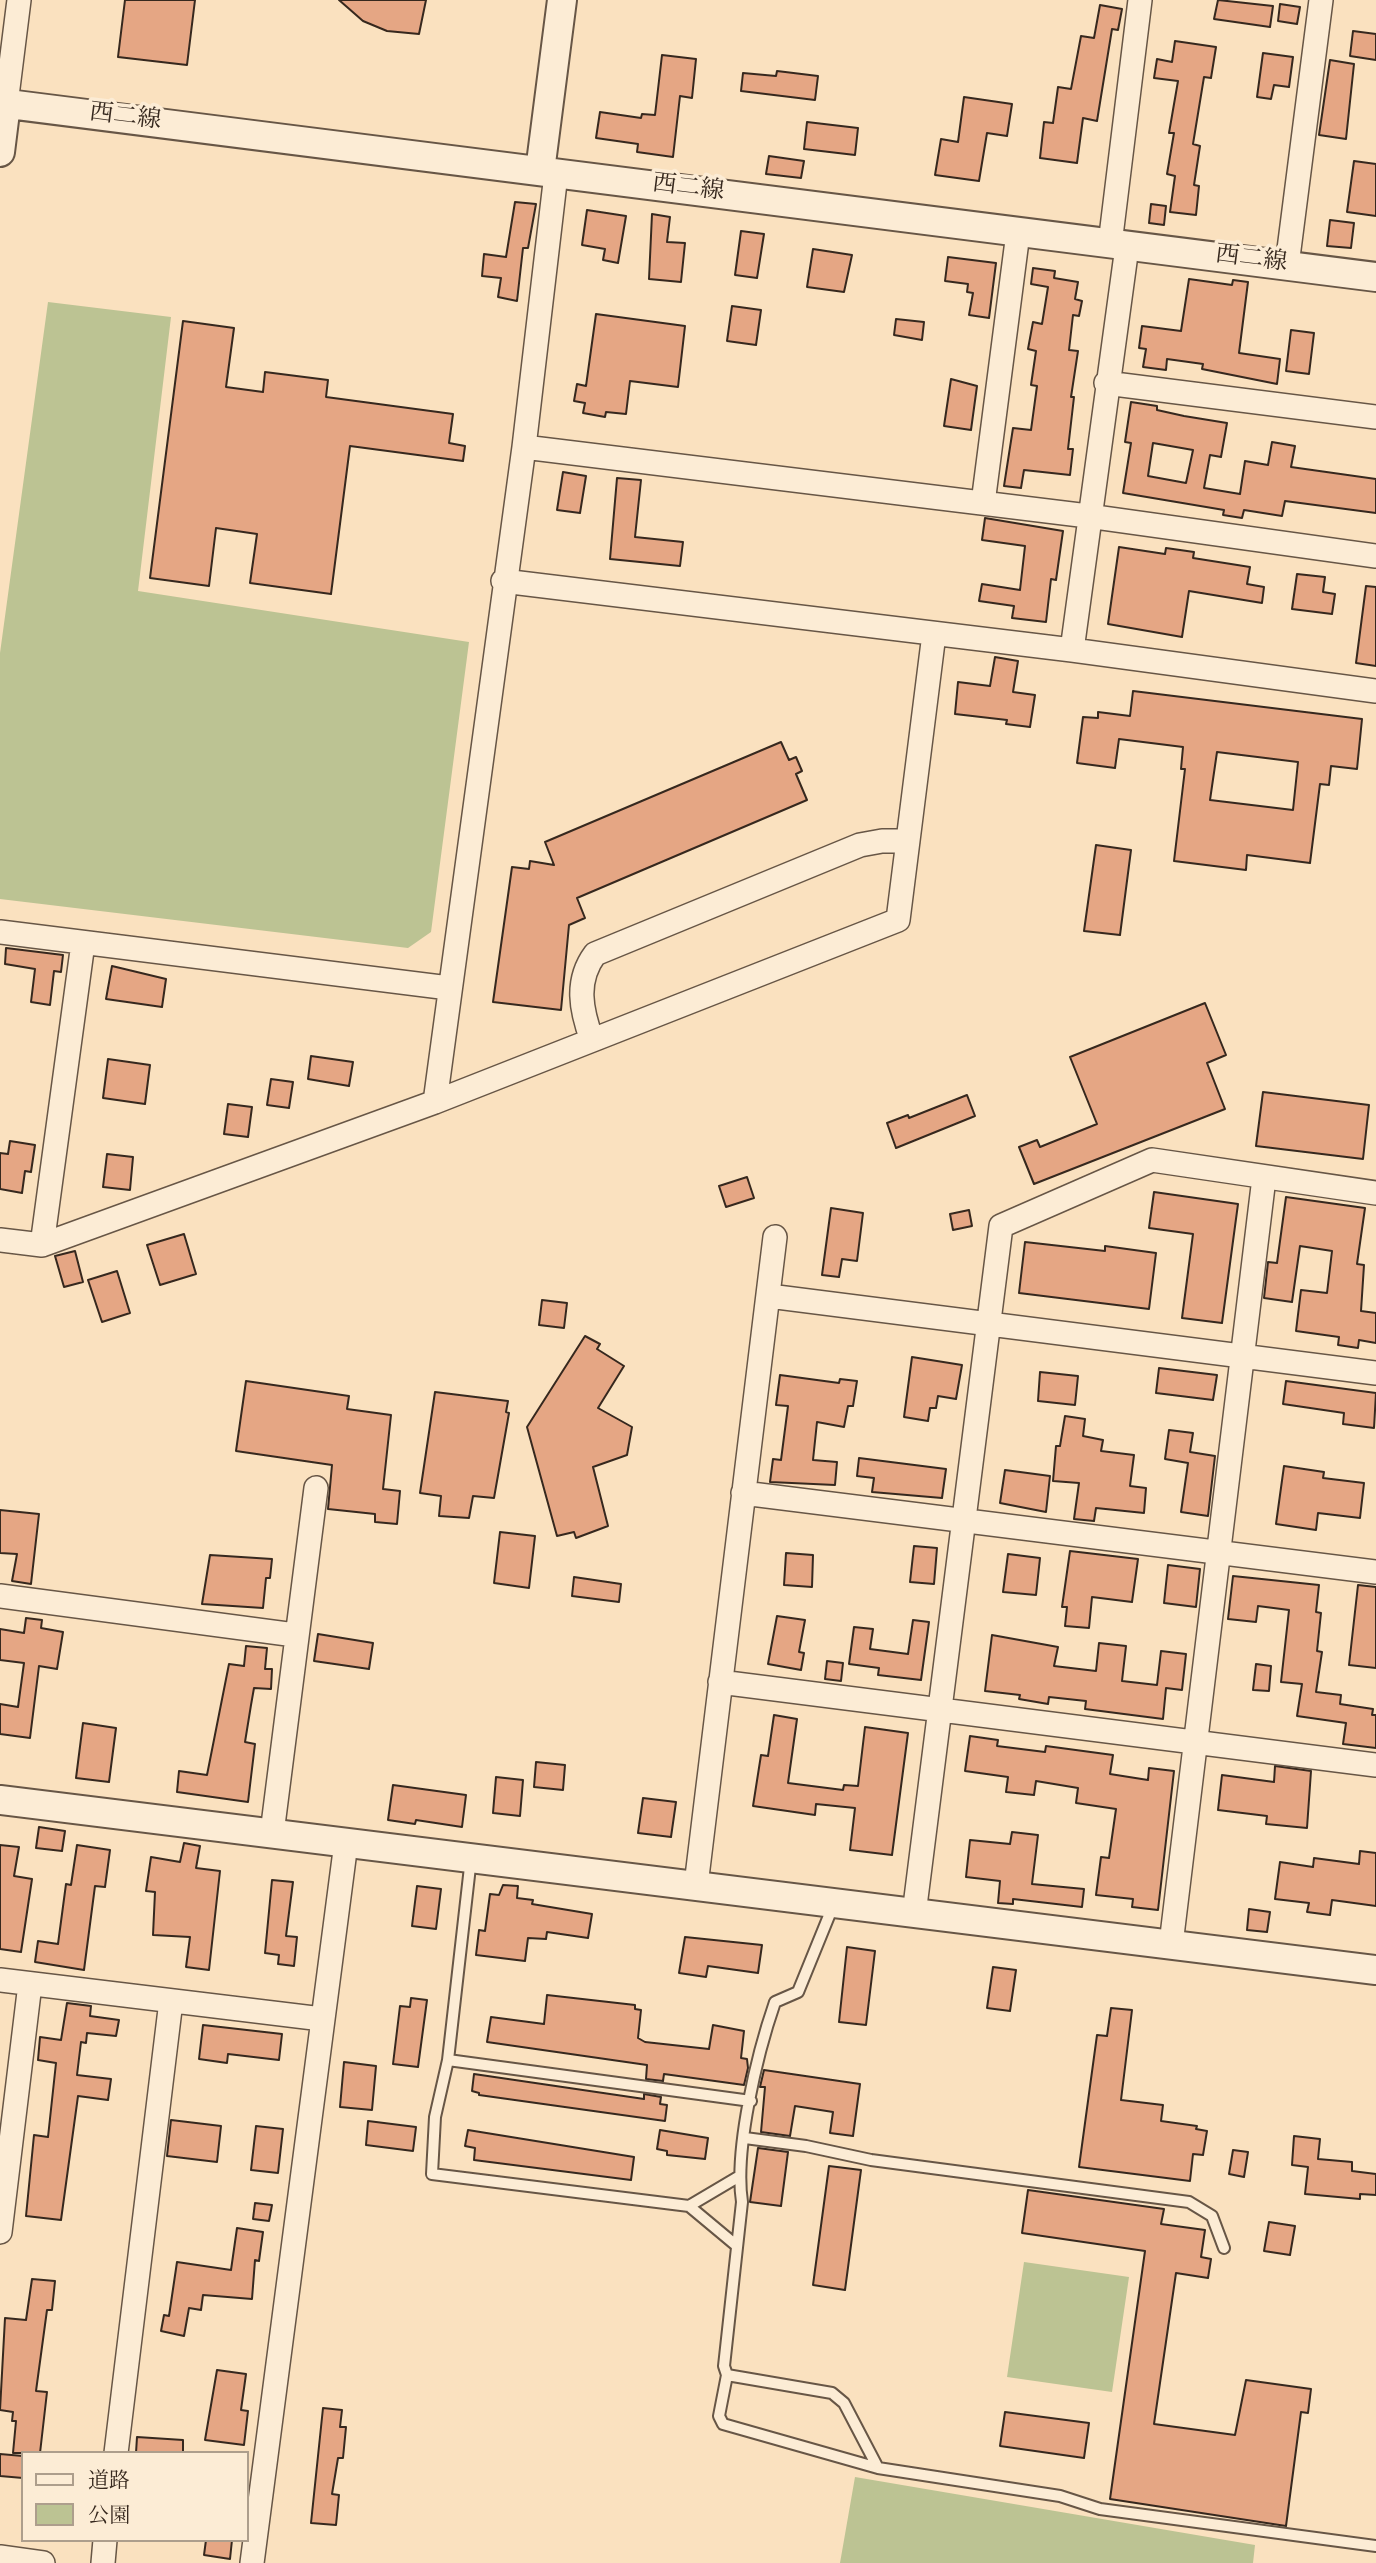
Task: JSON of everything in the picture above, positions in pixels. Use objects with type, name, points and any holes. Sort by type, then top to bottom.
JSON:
[{"type":"street","points":[[0,152],[3,104],[19,0]]},
{"type":"street","points":[[435,1102],[503,581],[524,447],[562,0]]},
{"type":"street","points":[[1072,650],[1106,383],[1140,0]]},
{"type":"street","points":[[1287,265],[1321,0]]},
{"type":"street","name":"西二線","points":[[3,104],[1376,277]]},
{"type":"street","points":[[982,503],[1018,233]]},
{"type":"street","points":[[1106,383],[1376,417]]},
{"type":"street","points":[[524,447],[1088,516],[1376,556]]},
{"type":"street","points":[[503,581],[1072,650],[1376,691]]},
{"type":"street","points":[[0,1240],[42,1245],[435,1102],[898,920],[934,634]]},
{"type":"street","points":[[592,1040],[581,1012],[584,969],[595,954],[860,845],[882,841],[908,841]]},
{"type":"street","points":[[0,932],[449,988]]},
{"type":"street","points":[[42,1245],[83,943]]},
{"type":"street","points":[[914,1914],[1001,1226],[1152,1160],[1376,1193]]},
{"type":"street","points":[[1171,1944],[1264,1178]]},
{"type":"street","points":[[696,1885],[775,1237]]},
{"type":"street","points":[[769,1296],[1376,1373]]},
{"type":"street","points":[[272,1833],[295,1635],[316,1488]]},
{"type":"street","points":[[743,1493],[1219,1550],[1376,1572]]},
{"type":"street","points":[[0,1597],[295,1635]]},
{"type":"street","points":[[720,1682],[1376,1765]]},
{"type":"street","points":[[0,1801],[1376,1970]]},
{"type":"street","points":[[251,2563],[346,1843]]},
{"type":"street","points":[[0,1980],[322,2019]]},
{"type":"street","points":[[0,2232],[30,1984]]},
{"type":"street","points":[[116,2451],[171,2001]]},
{"type":"street","points":[[103,2563],[105,2542]]},
{"type":"street","points":[[0,2557],[43,2563]]},
{"type":"lane","points":[[471,1858],[448,2060],[436,2117],[432,2174],[689,2206],[737,2246]]},
{"type":"lane","points":[[834,1903],[798,1992],[775,2002],[759,2047],[738,2177],[742,2203],[724,2366],[727,2375],[719,2416],[723,2424],[878,2468],[1060,2496],[1100,2509],[1376,2546]]},
{"type":"lane","points":[[448,2060],[751,2101]]},
{"type":"lane","points":[[745,2138],[806,2146],[871,2160],[1189,2203],[1212,2216],[1224,2248]]},
{"type":"lane","points":[[689,2206],[738,2177]]},
{"type":"lane","points":[[727,2375],[832,2393],[844,2403],[878,2468]]},
{"type":"green space","points":[[48,302],[171,317],[138,591],[469,642],[431,932],[408,948],[0,899],[0,653]]},
{"type":"green space","points":[[1024,2262],[1129,2277],[1112,2392],[1007,2377]]},
{"type":"green space","points":[[855,2477],[1255,2545],[1253,2563],[840,2563]]},
{"type":"building","points":[[125,0],[195,0],[187,65],[118,57]]},
{"type":"building","points":[[339,0],[426,0],[419,34],[387,31],[363,21]]},
{"type":"building","points":[[1218,0],[1273,6],[1270,27],[1214,19]]},
{"type":"building","points":[[1280,4],[1300,7],[1297,24],[1278,21]]},
{"type":"building","points":[[1100,5],[1122,9],[1118,30],[1112,29],[1097,121],[1083,118],[1077,163],[1040,158],[1044,122],[1053,123],[1058,87],[1071,89],[1081,36],[1094,38]]},
{"type":"building","points":[[1353,31],[1376,34],[1376,60],[1350,56]]},
{"type":"building","points":[[1175,41],[1216,47],[1211,78],[1204,77],[1193,144],[1200,146],[1194,185],[1199,186],[1196,215],[1170,212],[1175,176],[1167,174],[1174,133],[1169,133],[1178,81],[1154,78],[1157,59],[1172,62]]},
{"type":"building","points":[[1263,53],[1293,57],[1289,87],[1274,85],[1271,99],[1257,97]]},
{"type":"building","points":[[662,55],[696,59],[692,98],[680,96],[673,157],[637,152],[638,144],[596,138],[600,112],[641,118],[642,114],[655,115]]},
{"type":"building","points":[[1330,60],[1354,64],[1346,139],[1319,135]]},
{"type":"building","points":[[777,71],[818,76],[815,100],[741,91],[743,73],[776,76]]},
{"type":"building","points":[[964,97],[1012,104],[1007,136],[987,133],[979,181],[935,175],[941,139],[958,142]]},
{"type":"building","points":[[807,122],[858,128],[855,155],[804,149]]},
{"type":"building","points":[[769,156],[804,161],[801,178],[766,174]]},
{"type":"building","points":[[1354,161],[1376,164],[1376,216],[1347,212]]},
{"type":"building","points":[[515,202],[536,204],[528,248],[523,248],[517,301],[498,297],[501,278],[482,276],[484,254],[506,257]]},
{"type":"building","points":[[1151,204],[1166,206],[1164,225],[1149,223]]},
{"type":"building","points":[[587,210],[626,216],[618,263],[603,260],[605,249],[582,245]]},
{"type":"building","points":[[652,214],[670,217],[667,242],[685,243],[681,282],[649,279]]},
{"type":"building","points":[[1330,220],[1354,223],[1351,248],[1327,246]]},
{"type":"building","points":[[741,231],[764,234],[757,278],[735,275]]},
{"type":"building","points":[[813,249],[852,255],[844,292],[807,287]]},
{"type":"building","points":[[948,257],[996,263],[989,318],[969,315],[973,293],[967,292],[968,284],[945,281]]},
{"type":"building","points":[[1033,268],[1055,271],[1054,278],[1078,282],[1075,299],[1082,301],[1079,316],[1073,315],[1069,350],[1078,351],[1071,397],[1074,397],[1068,449],[1073,449],[1070,475],[1024,470],[1021,488],[1004,486],[1013,428],[1031,430],[1037,386],[1031,385],[1036,351],[1028,349],[1033,322],[1042,324],[1048,287],[1031,284]]},
{"type":"building","points":[[1189,279],[1232,285],[1233,280],[1248,282],[1239,353],[1280,359],[1277,384],[1202,369],[1203,364],[1167,359],[1166,370],[1143,367],[1146,349],[1139,348],[1142,326],[1181,331]]},
{"type":"building","points":[[732,306],[761,310],[756,345],[727,341]]},
{"type":"building","points":[[596,314],[685,326],[678,387],[630,381],[626,414],[606,412],[605,417],[583,413],[585,403],[574,401],[577,384],[586,386]]},
{"type":"building","points":[[896,319],[924,322],[922,340],[894,335]]},
{"type":"building","points":[[183,321],[234,328],[226,387],[263,392],[265,372],[328,380],[326,397],[453,414],[449,443],[465,446],[463,461],[350,446],[331,594],[250,583],[257,534],[216,528],[209,586],[150,578]]},
{"type":"building","points":[[1291,330],[1314,333],[1309,374],[1286,371]]},
{"type":"building","points":[[951,379],[977,386],[971,430],[944,426]]},
{"type":"building","points":[[1131,402],[1157,406],[1157,410],[1184,416],[1227,423],[1221,457],[1210,455],[1204,488],[1240,494],[1245,461],[1268,465],[1272,442],[1295,446],[1291,467],[1376,479],[1376,513],[1285,501],[1282,516],[1244,510],[1242,518],[1223,515],[1224,510],[1123,493],[1131,443],[1125,442]],"holes":[[[1153,443],[1193,450],[1186,483],[1148,476]]]},
{"type":"building","points":[[563,472],[586,476],[580,513],[557,510]]},
{"type":"building","points":[[617,478],[641,480],[635,537],[683,542],[680,566],[610,559]]},
{"type":"building","points":[[985,518],[1063,531],[1056,580],[1051,579],[1046,622],[1012,618],[1014,606],[979,601],[982,584],[1020,590],[1025,546],[982,540]]},
{"type":"building","points":[[1119,547],[1165,554],[1166,548],[1194,552],[1193,558],[1250,567],[1247,584],[1264,587],[1262,603],[1189,591],[1182,637],[1108,624]]},
{"type":"building","points":[[1297,574],[1325,577],[1323,592],[1335,594],[1332,614],[1292,609]]},
{"type":"building","points":[[1366,586],[1376,587],[1376,666],[1356,663]]},
{"type":"building","points":[[995,657],[1018,661],[1013,692],[1035,695],[1030,727],[1006,724],[1007,720],[955,714],[958,682],[990,686]]},
{"type":"building","points":[[1133,691],[1362,719],[1357,769],[1331,766],[1329,785],[1320,784],[1310,863],[1247,855],[1246,870],[1174,861],[1185,769],[1181,769],[1183,747],[1119,739],[1115,768],[1077,763],[1083,717],[1098,718],[1098,712],[1130,716]],"holes":[[[1217,752],[1298,762],[1293,810],[1210,800]]]},
{"type":"building","points":[[781,742],[789,760],[796,757],[802,771],[796,774],[807,800],[577,898],[585,918],[569,925],[561,1010],[493,1002],[512,867],[529,869],[530,861],[554,865],[545,842]]},
{"type":"building","points":[[1096,845],[1131,850],[1120,935],[1084,931]]},
{"type":"building","points":[[6,948],[63,955],[61,972],[54,971],[50,1005],[31,1002],[35,969],[5,964]]},
{"type":"building","points":[[112,966],[166,979],[162,1007],[106,999]]},
{"type":"building","points":[[1205,1003],[1226,1055],[1207,1063],[1225,1109],[1034,1184],[1019,1147],[1037,1140],[1040,1147],[1097,1124],[1070,1057]]},
{"type":"building","points":[[311,1056],[353,1062],[349,1086],[308,1079]]},
{"type":"building","points":[[108,1059],[150,1065],[145,1104],[103,1098]]},
{"type":"building","points":[[271,1079],[293,1082],[289,1108],[267,1105]]},
{"type":"building","points":[[1263,1092],[1369,1105],[1363,1159],[1256,1146]]},
{"type":"building","points":[[967,1095],[975,1116],[896,1148],[887,1123],[908,1115],[909,1118]]},
{"type":"building","points":[[228,1104],[252,1107],[248,1137],[224,1134]]},
{"type":"building","points":[[10,1141],[35,1145],[31,1172],[25,1171],[22,1193],[0,1189],[0,1153],[8,1154]]},
{"type":"building","points":[[107,1154],[133,1157],[130,1190],[103,1187]]},
{"type":"building","points":[[747,1177],[754,1198],[726,1207],[719,1186]]},
{"type":"building","points":[[1154,1192],[1238,1204],[1222,1323],[1182,1318],[1193,1234],[1149,1228]]},
{"type":"building","points":[[1286,1197],[1365,1208],[1357,1264],[1364,1265],[1361,1311],[1376,1313],[1376,1343],[1359,1340],[1358,1348],[1338,1345],[1339,1337],[1296,1331],[1301,1290],[1327,1293],[1332,1251],[1300,1246],[1292,1302],[1264,1298],[1268,1262],[1277,1263]]},
{"type":"building","points":[[831,1208],[863,1213],[857,1261],[842,1259],[839,1277],[822,1275]]},
{"type":"building","points":[[969,1210],[972,1226],[953,1230],[950,1214]]},
{"type":"building","points":[[184,1234],[196,1274],[160,1285],[147,1245]]},
{"type":"building","points":[[1025,1242],[1105,1251],[1105,1246],[1156,1253],[1149,1309],[1019,1293]]},
{"type":"building","points":[[75,1251],[83,1282],[64,1287],[55,1256]]},
{"type":"building","points":[[117,1271],[130,1313],[102,1322],[88,1280]]},
{"type":"building","points":[[542,1300],[567,1303],[564,1328],[539,1325]]},
{"type":"building","points":[[585,1336],[600,1344],[597,1349],[624,1366],[598,1408],[632,1427],[627,1455],[593,1467],[608,1526],[576,1538],[574,1532],[557,1536],[527,1427]]},
{"type":"building","points":[[912,1357],[962,1365],[956,1399],[938,1396],[936,1408],[930,1408],[928,1421],[904,1417]]},
{"type":"building","points":[[1159,1368],[1217,1375],[1213,1400],[1156,1393]]},
{"type":"building","points":[[1040,1372],[1078,1376],[1075,1405],[1038,1401]]},
{"type":"building","points":[[780,1375],[839,1383],[840,1379],[857,1381],[853,1406],[848,1406],[844,1427],[817,1422],[813,1460],[837,1462],[835,1485],[770,1482],[773,1459],[781,1460],[788,1406],[776,1405]]},
{"type":"building","points":[[246,1381],[349,1396],[347,1409],[391,1415],[383,1489],[400,1491],[397,1524],[375,1522],[375,1514],[328,1509],[332,1465],[236,1451]]},
{"type":"building","points":[[1286,1381],[1376,1393],[1374,1428],[1343,1424],[1344,1413],[1283,1404]]},
{"type":"building","points":[[435,1392],[508,1401],[506,1412],[509,1413],[494,1498],[473,1496],[469,1518],[439,1516],[441,1496],[420,1493]]},
{"type":"building","points":[[1065,1416],[1085,1419],[1083,1436],[1103,1440],[1101,1451],[1134,1455],[1130,1486],[1146,1488],[1144,1513],[1096,1508],[1094,1521],[1074,1519],[1079,1483],[1053,1481],[1056,1446],[1060,1446]]},
{"type":"building","points":[[1169,1430],[1193,1433],[1190,1452],[1215,1456],[1208,1516],[1181,1512],[1188,1463],[1165,1459]]},
{"type":"building","points":[[859,1458],[946,1469],[942,1498],[872,1492],[874,1478],[857,1476]]},
{"type":"building","points":[[1284,1466],[1324,1472],[1323,1478],[1364,1483],[1360,1518],[1318,1513],[1316,1530],[1276,1524]]},
{"type":"building","points":[[1005,1470],[1050,1476],[1046,1512],[1000,1503]]},
{"type":"building","points":[[0,1510],[39,1514],[31,1584],[12,1581],[17,1554],[0,1553]]},
{"type":"building","points":[[500,1532],[535,1536],[529,1588],[494,1583]]},
{"type":"building","points":[[914,1546],[937,1548],[934,1584],[910,1582]]},
{"type":"building","points":[[1070,1551],[1138,1559],[1132,1602],[1092,1597],[1089,1628],[1065,1626],[1067,1607],[1062,1607]]},
{"type":"building","points":[[786,1553],[813,1555],[812,1587],[784,1585]]},
{"type":"building","points":[[1008,1554],[1040,1558],[1036,1595],[1003,1592]]},
{"type":"building","points":[[210,1555],[272,1559],[270,1578],[266,1578],[263,1608],[202,1604]]},
{"type":"building","points":[[1168,1565],[1200,1569],[1196,1607],[1164,1603]]},
{"type":"building","points":[[1233,1576],[1319,1585],[1316,1612],[1321,1613],[1317,1651],[1322,1652],[1316,1692],[1341,1695],[1340,1704],[1373,1709],[1372,1715],[1376,1715],[1376,1748],[1343,1744],[1346,1723],[1297,1716],[1302,1684],[1281,1682],[1289,1610],[1258,1606],[1256,1622],[1228,1619]]},
{"type":"building","points":[[574,1577],[621,1584],[619,1602],[572,1596]]},
{"type":"building","points":[[1358,1585],[1376,1587],[1376,1668],[1349,1665]]},
{"type":"building","points":[[777,1616],[805,1620],[799,1652],[804,1653],[801,1670],[768,1664]]},
{"type":"building","points":[[26,1618],[42,1620],[41,1628],[63,1632],[57,1669],[39,1666],[30,1738],[0,1734],[0,1704],[18,1707],[24,1663],[0,1660],[0,1629],[24,1633]]},
{"type":"building","points":[[913,1620],[929,1622],[921,1680],[878,1675],[879,1668],[849,1664],[854,1627],[873,1629],[870,1649],[908,1654]]},
{"type":"building","points":[[318,1634],[373,1643],[369,1669],[314,1661]]},
{"type":"building","points":[[992,1635],[1058,1647],[1054,1666],[1096,1671],[1099,1643],[1126,1646],[1122,1681],[1157,1685],[1161,1651],[1186,1654],[1182,1690],[1166,1688],[1163,1719],[1085,1709],[1086,1701],[1049,1697],[1048,1704],[1019,1699],[1020,1695],[985,1691]]},
{"type":"building","points":[[246,1646],[267,1648],[265,1669],[272,1669],[271,1689],[254,1688],[245,1742],[255,1744],[248,1802],[177,1792],[179,1771],[207,1775],[229,1664],[244,1666]]},
{"type":"building","points":[[827,1661],[843,1663],[841,1681],[825,1679]]},
{"type":"building","points":[[1256,1664],[1271,1666],[1269,1691],[1253,1690]]},
{"type":"building","points":[[774,1715],[797,1719],[788,1783],[843,1790],[844,1785],[858,1786],[865,1727],[908,1733],[892,1855],[850,1850],[855,1808],[816,1804],[815,1815],[753,1806],[761,1755],[768,1756]]},
{"type":"building","points":[[83,1723],[116,1728],[109,1782],[76,1778]]},
{"type":"building","points":[[970,1736],[998,1740],[997,1746],[1045,1752],[1046,1746],[1113,1755],[1110,1774],[1148,1780],[1149,1768],[1174,1771],[1158,1910],[1132,1907],[1133,1899],[1096,1895],[1101,1857],[1109,1858],[1116,1809],[1076,1803],[1078,1788],[1036,1781],[1034,1795],[1006,1792],[1008,1777],[965,1771]]},
{"type":"building","points":[[536,1762],[565,1765],[563,1790],[534,1787]]},
{"type":"building","points":[[1275,1766],[1311,1771],[1307,1828],[1266,1824],[1267,1816],[1218,1810],[1222,1775],[1274,1782]]},
{"type":"building","points":[[496,1777],[523,1780],[520,1816],[493,1813]]},
{"type":"building","points":[[393,1785],[466,1795],[462,1827],[416,1820],[415,1824],[388,1820]]},
{"type":"building","points":[[643,1798],[676,1802],[671,1837],[638,1833]]},
{"type":"building","points":[[39,1827],[65,1831],[62,1851],[36,1848]]},
{"type":"building","points":[[1012,1832],[1038,1835],[1032,1884],[1084,1889],[1082,1907],[1013,1899],[1013,1904],[998,1903],[1000,1881],[966,1877],[970,1840],[1010,1844]]},
{"type":"building","points":[[184,1843],[200,1846],[196,1868],[220,1871],[209,1970],[186,1967],[190,1937],[153,1935],[155,1892],[146,1891],[151,1857],[180,1862]]},
{"type":"building","points":[[0,1845],[19,1847],[14,1876],[32,1879],[21,1952],[0,1949]]},
{"type":"building","points":[[77,1845],[110,1850],[105,1887],[95,1886],[84,1970],[35,1962],[38,1941],[58,1944],[66,1884],[71,1885]]},
{"type":"building","points":[[1360,1851],[1376,1853],[1376,1906],[1332,1900],[1330,1915],[1307,1912],[1309,1903],[1275,1899],[1280,1862],[1313,1867],[1314,1858],[1359,1864]]},
{"type":"building","points":[[272,1880],[293,1882],[286,1936],[297,1937],[294,1966],[278,1964],[279,1955],[265,1953]]},
{"type":"building","points":[[503,1885],[518,1886],[517,1898],[533,1900],[532,1904],[592,1914],[588,1938],[547,1932],[546,1939],[528,1938],[525,1961],[476,1955],[479,1930],[485,1931],[490,1894],[499,1895]]},
{"type":"building","points":[[417,1886],[441,1889],[436,1929],[412,1926]]},
{"type":"building","points":[[1249,1909],[1270,1912],[1267,1932],[1247,1930]]},
{"type":"building","points":[[685,1937],[762,1945],[758,1973],[708,1966],[706,1977],[679,1973]]},
{"type":"building","points":[[847,1947],[875,1951],[866,2025],[839,2022]]},
{"type":"building","points":[[993,1967],[1016,1970],[1010,2011],[987,2008]]},
{"type":"building","points":[[547,1995],[635,2005],[635,2009],[641,2010],[638,2038],[645,2042],[709,2049],[713,2025],[744,2031],[741,2058],[747,2059],[748,2068],[744,2085],[664,2074],[663,2081],[646,2079],[647,2065],[487,2042],[491,2017],[544,2024]]},
{"type":"building","points":[[411,1998],[427,2000],[418,2067],[393,2064],[400,2006],[410,2007]]},
{"type":"building","points":[[67,2003],[91,2006],[90,2016],[119,2020],[116,2036],[87,2033],[86,2043],[81,2042],[77,2075],[111,2079],[108,2100],[78,2096],[61,2220],[26,2216],[34,2135],[48,2137],[56,2063],[38,2060],[40,2037],[61,2040]]},
{"type":"building","points":[[1111,2008],[1132,2010],[1121,2100],[1163,2105],[1161,2121],[1197,2126],[1196,2129],[1207,2131],[1203,2155],[1193,2154],[1190,2181],[1079,2167],[1097,2035],[1107,2036]]},
{"type":"building","points":[[203,2025],[282,2034],[279,2060],[228,2054],[227,2063],[199,2059]]},
{"type":"building","points":[[344,2062],[376,2066],[372,2110],[340,2107]]},
{"type":"building","points":[[764,2070],[860,2084],[853,2136],[830,2133],[833,2112],[795,2106],[790,2136],[761,2132],[765,2087],[760,2087]]},
{"type":"building","points":[[474,2074],[644,2099],[644,2094],[661,2097],[660,2104],[667,2105],[665,2121],[479,2095],[472,2091]]},
{"type":"building","points":[[171,2120],[221,2126],[217,2162],[167,2156]]},
{"type":"building","points":[[368,2121],[416,2127],[413,2151],[366,2145]]},
{"type":"building","points":[[256,2126],[283,2129],[278,2173],[251,2170]]},
{"type":"building","points":[[468,2130],[634,2157],[631,2180],[474,2160],[475,2148],[465,2146]]},
{"type":"building","points":[[660,2130],[708,2138],[705,2159],[667,2155],[667,2151],[657,2149]]},
{"type":"building","points":[[1294,2136],[1320,2139],[1318,2159],[1352,2162],[1352,2171],[1376,2174],[1376,2195],[1360,2194],[1360,2199],[1305,2194],[1308,2167],[1292,2165]]},
{"type":"building","points":[[758,2148],[788,2152],[781,2206],[750,2202]]},
{"type":"building","points":[[1233,2150],[1248,2152],[1244,2177],[1229,2174]]},
{"type":"building","points":[[829,2166],[861,2170],[845,2290],[813,2285]]},
{"type":"building","points":[[1028,2190],[1164,2209],[1161,2224],[1205,2230],[1201,2257],[1211,2259],[1208,2278],[1176,2273],[1154,2424],[1235,2435],[1246,2380],[1311,2389],[1308,2413],[1301,2412],[1286,2526],[1110,2499],[1145,2251],[1022,2233]]},
{"type":"building","points":[[255,2203],[272,2205],[269,2221],[253,2219]]},
{"type":"building","points":[[1269,2222],[1295,2226],[1290,2255],[1264,2251]]},
{"type":"building","points":[[237,2228],[263,2232],[259,2261],[255,2260],[252,2299],[203,2295],[201,2310],[189,2308],[184,2336],[161,2331],[164,2315],[169,2316],[177,2262],[231,2270]]},
{"type":"building","points":[[32,2279],[55,2281],[52,2310],[47,2310],[36,2391],[47,2392],[40,2451],[13,2453],[16,2421],[12,2421],[13,2412],[0,2410],[5,2318],[26,2320]]},
{"type":"building","points":[[217,2370],[246,2374],[241,2410],[248,2411],[244,2445],[205,2440]]},
{"type":"building","points":[[323,2408],[342,2410],[340,2427],[346,2427],[343,2458],[338,2458],[332,2494],[339,2495],[336,2525],[311,2523]]},
{"type":"building","points":[[1005,2412],[1089,2423],[1084,2458],[1000,2446]]},
{"type":"building","points":[[137,2437],[183,2440],[183,2451],[136,2451]]},
{"type":"building","points":[[0,2454],[21,2456],[21,2478],[0,2476]]},
{"type":"building","points":[[206,2542],[232,2542],[230,2559],[204,2555]]}]
